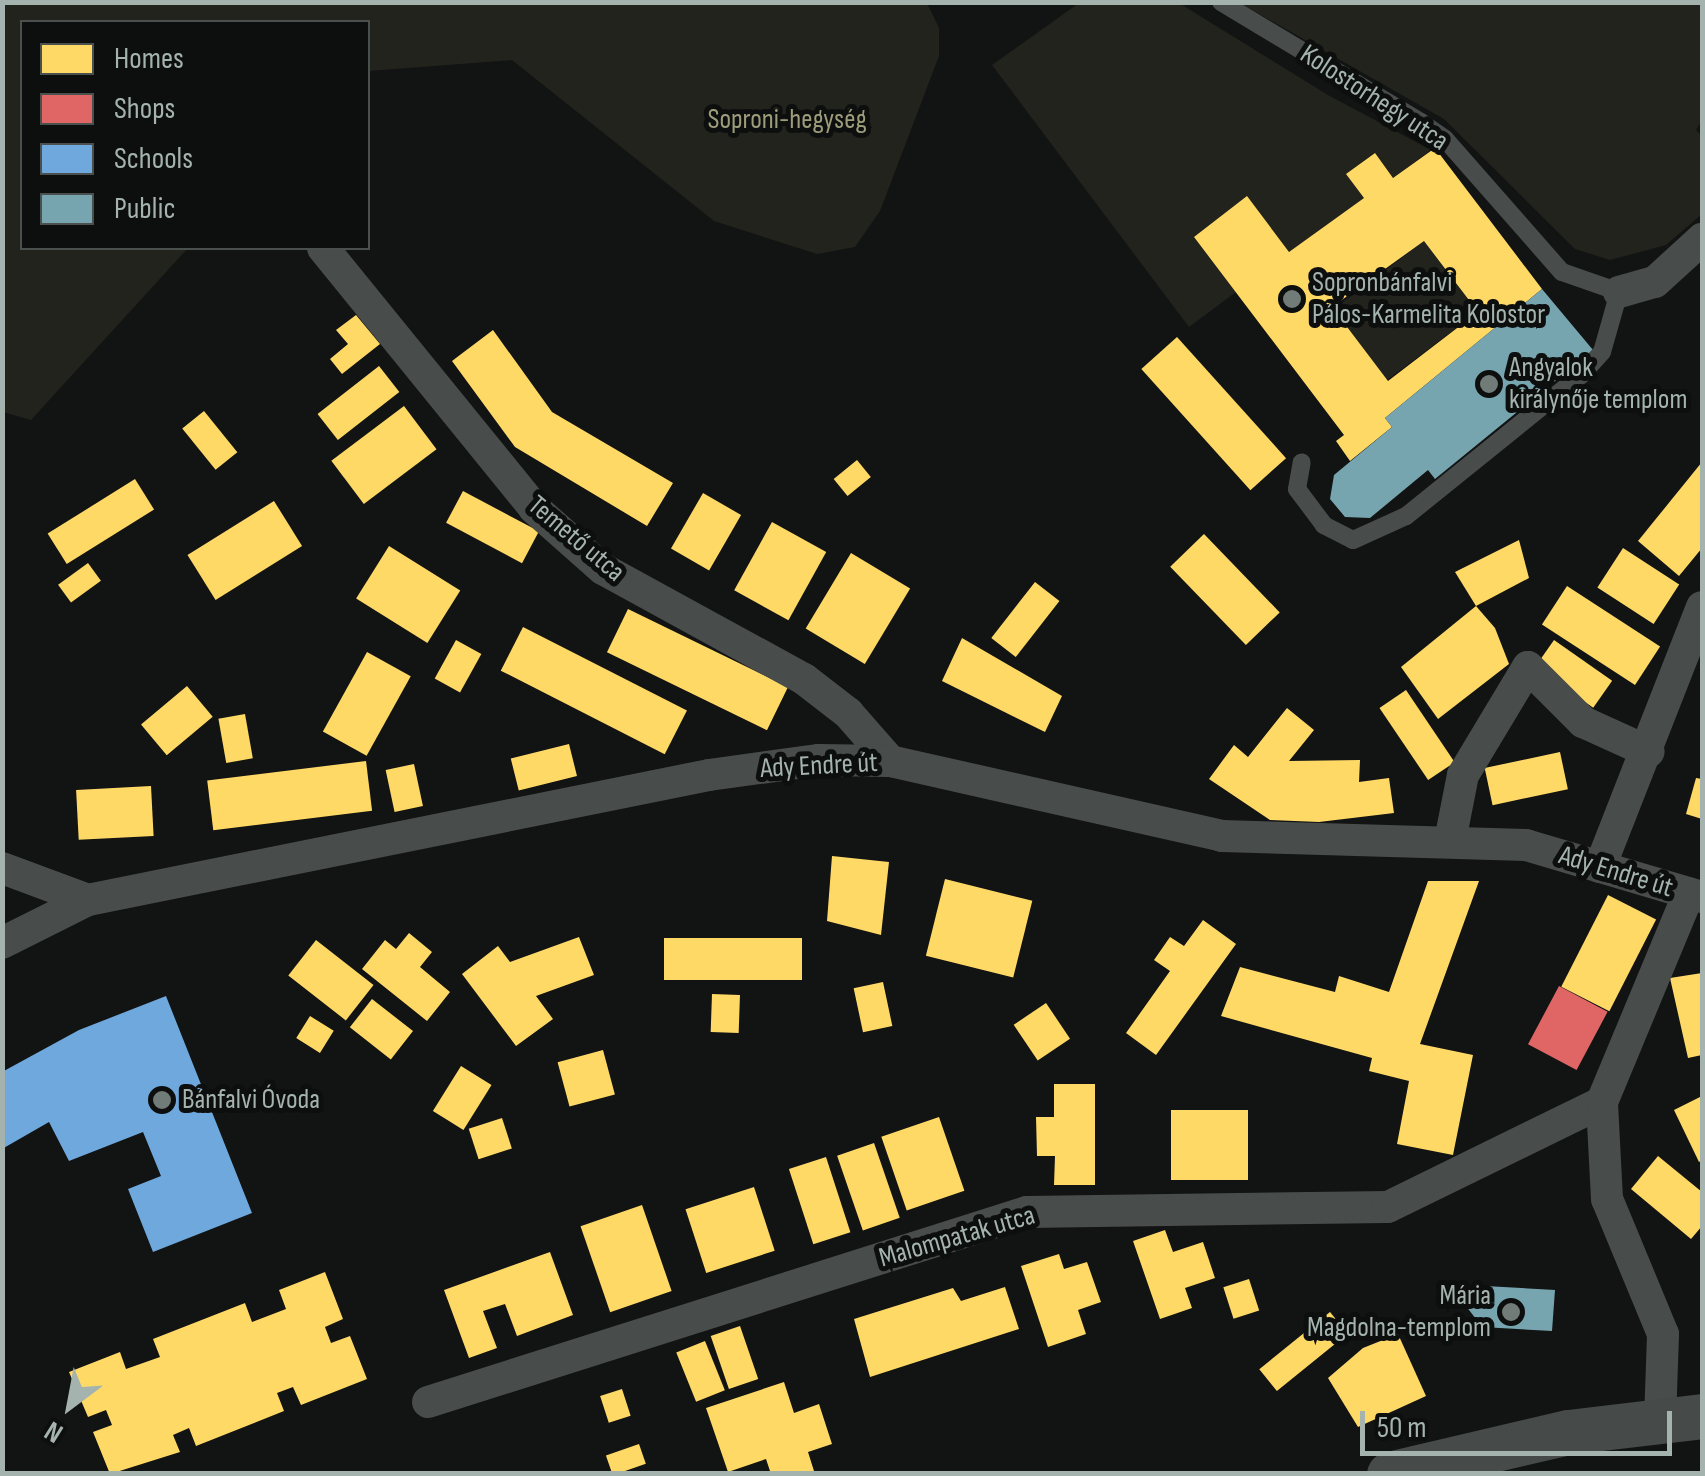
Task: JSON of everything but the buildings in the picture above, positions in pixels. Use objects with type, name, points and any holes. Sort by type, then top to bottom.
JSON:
[{"type":"street","points":[[1619,292],[1655,282],[1702,239]]},
{"type":"street","name":"Temető utca","points":[[325,250],[534,508],[602,569],[804,679],[848,712],[890,761]]},
{"type":"street","points":[[1600,867],[1649,752],[1702,606]]},
{"type":"street","points":[[1450,840],[1463,775],[1528,667],[1583,722],[1649,752]]},
{"type":"street","name":"Ady Endre út","points":[[2,942],[88,900],[709,776],[819,760],[890,761],[1222,836],[1526,844],[1696,895]]},
{"type":"street","points":[[2,868],[88,900]]},
{"type":"street","points":[[1389,1474],[1568,1432],[1681,1418],[1664,1334],[1607,1200],[1602,1102],[1696,895]]},
{"type":"street","name":"Malompatak utca","points":[[428,1402],[1027,1212],[1388,1207],[1602,1102]]},
{"type":"lane","name":"Kolostorhegy utca","points":[[1222,2],[1433,130],[1562,272],[1619,292]]},
{"type":"lane","points":[[1302,462],[1297,489],[1324,526],[1353,540],[1406,516],[1580,375],[1602,352],[1619,292]]},
{"type":"green space","name":"Soproni-hegység","points":[[2,3],[927,3],[939,28],[939,56],[880,211],[855,247],[817,254],[714,221],[512,60],[370,71],[370,20],[20,20],[20,250],[186,250],[31,420],[3,412]]},
{"type":"green space","points":[[1079,3],[1179,3],[1328,95],[1431,150],[1393,178],[1374,153],[1346,174],[1364,198],[1289,252],[1247,197],[1194,237],[1236,292],[1189,327],[992,65]]},
{"type":"green space","points":[[1240,3],[1702,3],[1702,120],[1696,130],[1702,136],[1702,214],[1666,245],[1610,260],[1575,249],[1444,119]]},
{"type":"green space","points":[[1424,241],[1478,312],[1387,380],[1334,309]]},
{"type":"place","name":"Sopronbánfalvi Pálos-Karmelita Kolostor","points":[[1292,299]]},
{"type":"place","name":"Angyalok királynője templom","points":[[1489,384]]},
{"type":"place","name":"Bánfalvi Óvoda","points":[[162,1100]]},
{"type":"place","name":"Mária Magdolna-templom","points":[[1511,1312]]}]
